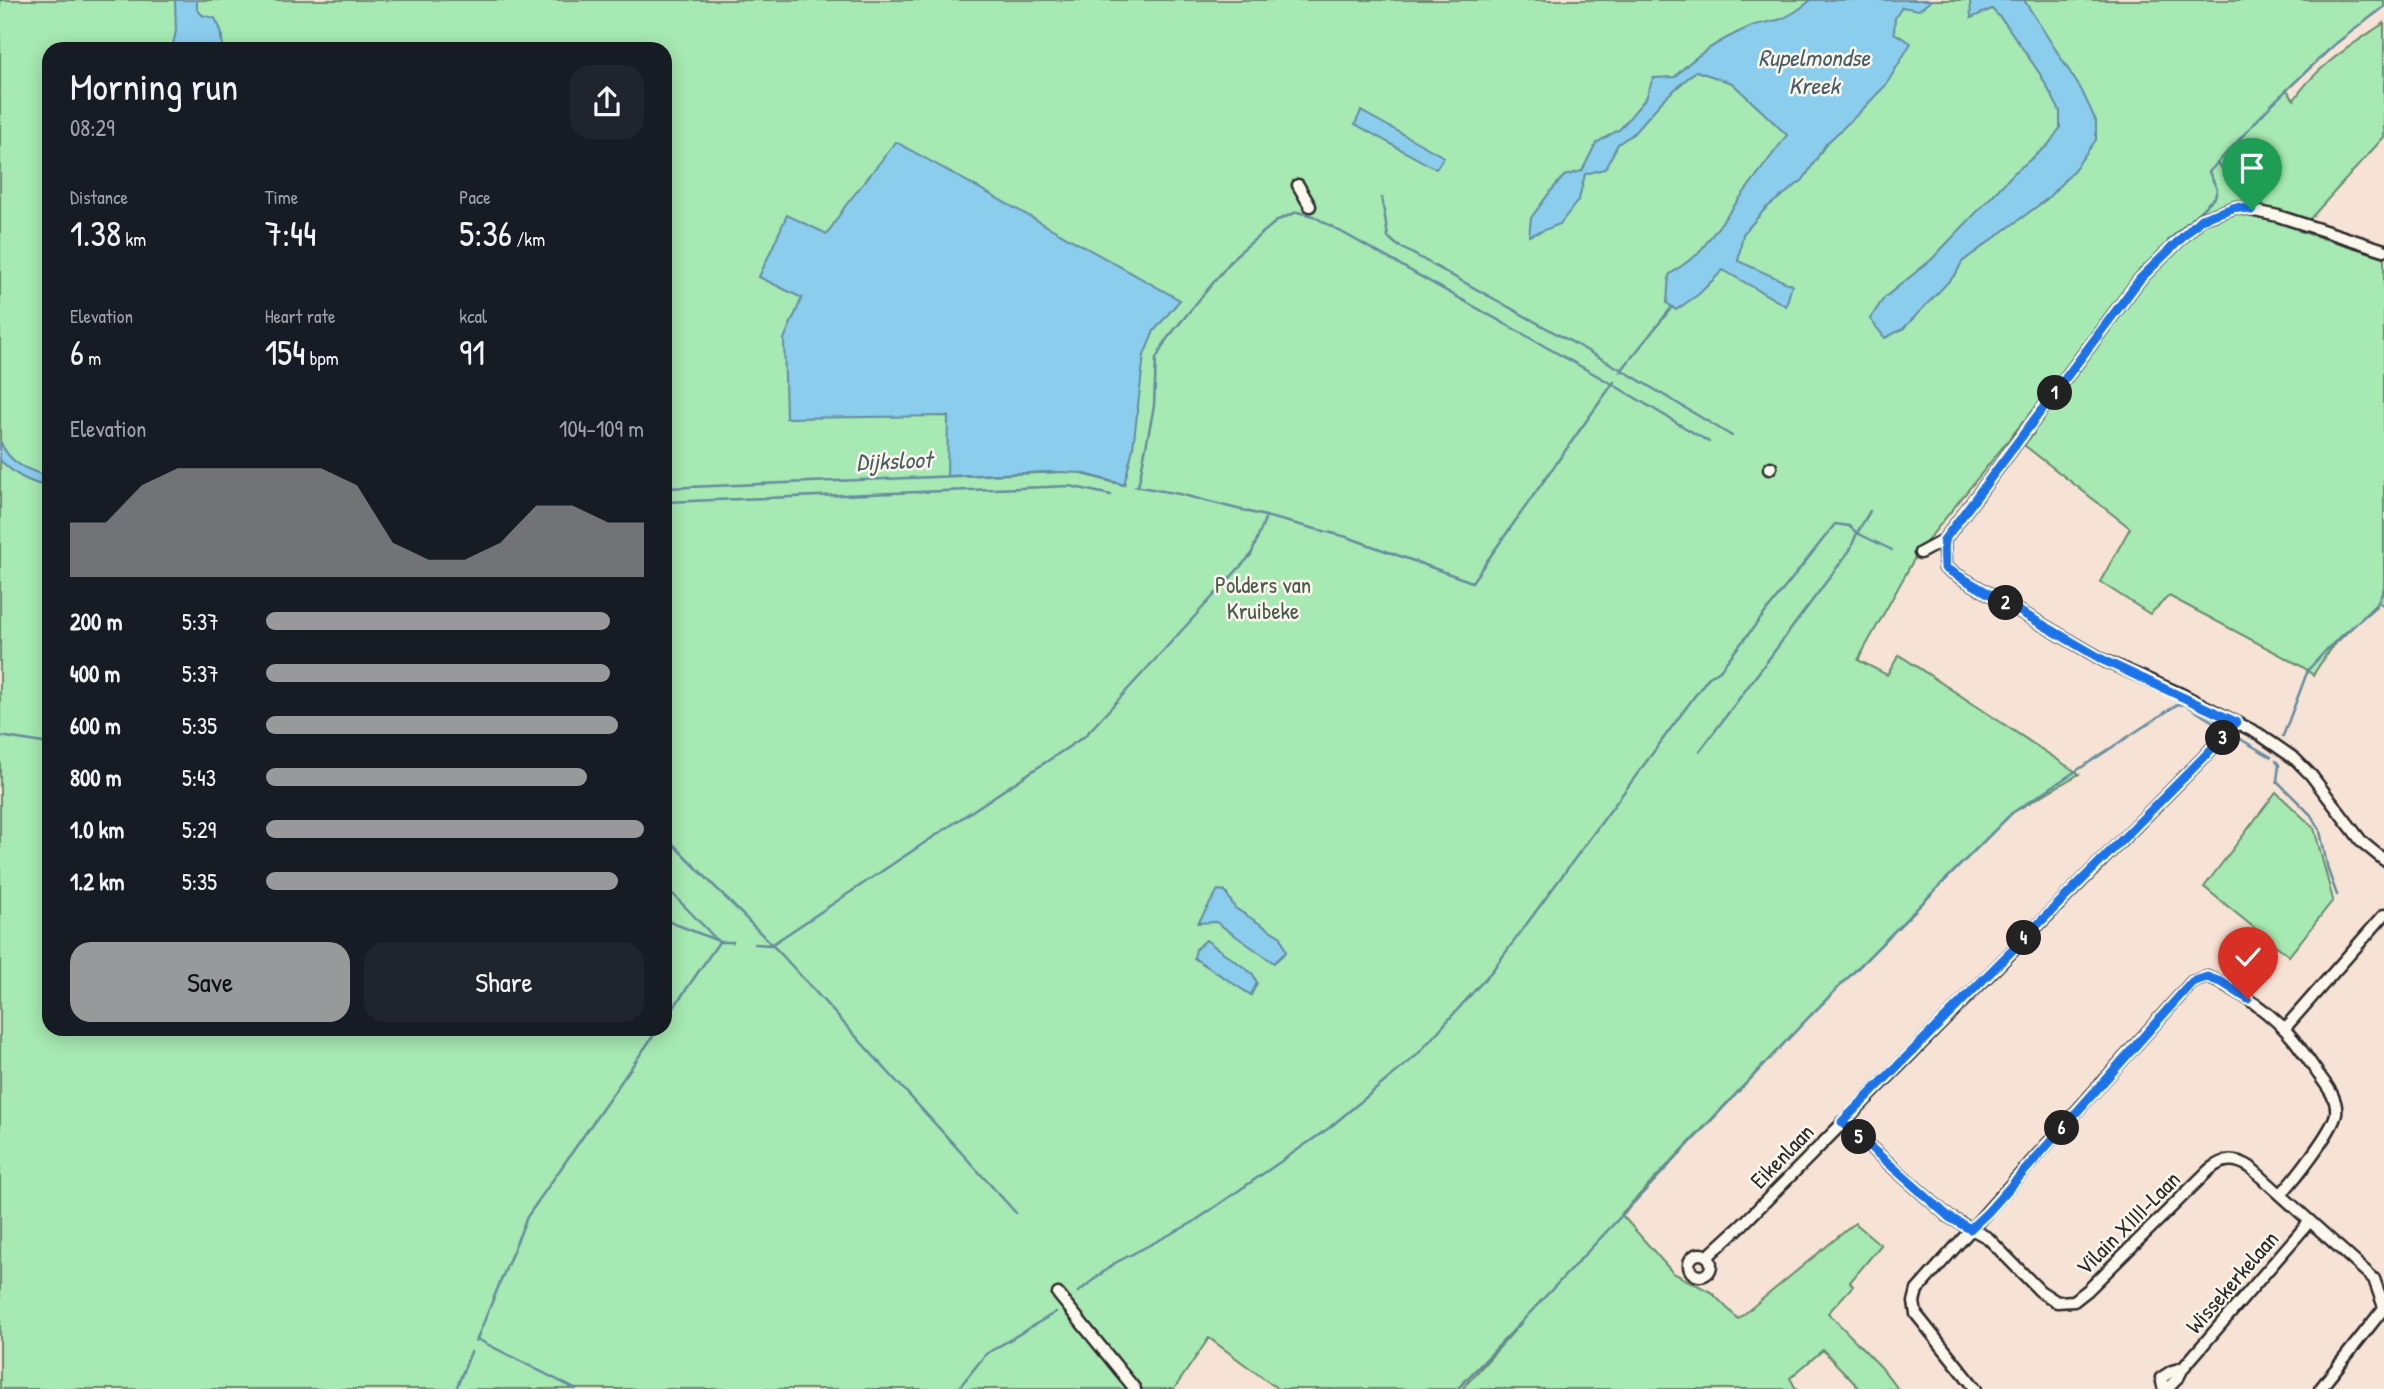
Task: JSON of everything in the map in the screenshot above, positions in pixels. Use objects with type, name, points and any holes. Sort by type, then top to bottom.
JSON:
[{"type":"street","points":[[1298,185],[1310,206]]},
{"type":"street","points":[[1920,553],[1944,540],[2140,279],[2201,219],[2236,207],[2278,216],[2384,250]]},
{"type":"street","points":[[1944,540],[1945,568],[2105,661],[2236,722],[2295,759],[2311,775],[2362,842],[2384,860]]},
{"type":"street","name":"Eikenlaan","points":[[1707,1257],[1742,1225],[2236,722]]},
{"type":"street","points":[[2284,1029],[2384,915]]},
{"type":"street","points":[[1976,1389],[1916,1314],[1914,1302],[1917,1290],[2192,982],[2207,977],[2223,983],[2248,999],[2294,1040],[2332,1094],[2336,1107],[2332,1123],[2299,1175],[2281,1194]]},
{"type":"street","name":"Vilain XIIII-Laan","points":[[1842,1122],[1949,1217],[1988,1238],[2040,1291],[2057,1302],[2074,1301],[2088,1290],[2218,1163],[2231,1160],[2240,1161],[2281,1194],[2379,1280],[2384,1308]]},
{"type":"street","name":"Wissekerkelaan","points":[[2183,1368],[2310,1221]]},
{"type":"street","points":[[1058,1294],[1135,1389]]},
{"type":"street","points":[[2320,1389],[2384,1308]]},
{"type":"green space","name":"Polders van Kruibeke","points":[[0,0],[2384,0],[2384,7],[2334,45],[2287,90],[2294,100],[2323,67],[2384,23],[2384,137],[2299,231],[2384,257],[2384,606],[2378,602],[2330,649],[2313,675],[2303,667],[2169,596],[2150,614],[2100,582],[2130,528],[2024,445],[2034,433],[2023,422],[1918,552],[1858,660],[1887,675],[1899,655],[2079,774],[2012,813],[1809,1017],[1621,1214],[1673,1273],[1711,1292],[1738,1319],[1855,1223],[1881,1245],[1850,1282],[1853,1286],[1828,1313],[1881,1367],[1898,1389],[1857,1389],[1823,1350],[1790,1378],[1796,1389],[1462,1389],[1524,1320],[1457,1389],[1278,1389],[1209,1338],[1174,1389],[0,1389]]},
{"type":"green space","points":[[2276,792],[2314,828],[2333,900],[2289,956],[2204,887]]},
{"type":"water","points":[[175,0],[197,0],[197,9],[202,15],[215,18],[221,30],[222,42],[174,42]]},
{"type":"water","name":"Rupelmondse Kreek","points":[[1811,0],[1932,0],[1919,10],[1902,7],[1895,18],[1894,33],[1911,43],[1886,85],[1826,144],[1803,180],[1766,208],[1743,234],[1738,261],[1792,285],[1786,306],[1723,270],[1699,294],[1676,310],[1667,303],[1669,275],[1698,254],[1787,135],[1732,83],[1696,71],[1664,99],[1633,134],[1618,144],[1605,169],[1585,174],[1579,199],[1560,224],[1529,236],[1531,218],[1550,192],[1564,176],[1582,171],[1596,143],[1620,129],[1646,98],[1653,78],[1675,77],[1692,61],[1721,41],[1752,26],[1787,16]]},
{"type":"water","points":[[1970,0],[2024,0],[2082,91],[2096,121],[2096,140],[2073,171],[2047,199],[1962,262],[1956,274],[1903,329],[1885,338],[1870,319],[1884,298],[1931,260],[2014,173],[2048,145],[2060,128],[2060,111],[2040,74],[2005,23],[1992,9],[1971,18]]},
{"type":"water","points":[[1361,111],[1444,157],[1436,169],[1355,124]]},
{"type":"water","points":[[896,142],[1180,300],[1154,331],[1144,355],[1133,448],[1124,485],[1081,473],[947,476],[948,416],[786,418],[784,339],[802,298],[759,277],[787,215],[827,234],[846,205]]},
{"type":"water","points":[[0,441],[14,461],[42,474],[42,485],[22,477],[0,460]]},
{"type":"water","points":[[1218,890],[1225,891],[1235,908],[1281,937],[1286,952],[1274,963],[1216,922],[1198,923]]},
{"type":"water","points":[[1206,940],[1253,974],[1257,983],[1251,995],[1194,958],[1196,949]]},
{"type":"waterway","points":[[2168,241],[2215,197],[2217,189],[2209,172],[2273,103],[2334,45],[2384,7]]},
{"type":"waterway","name":"Dijksloot","points":[[220,29],[222,42]]},
{"type":"waterway","points":[[2218,163],[2230,178]]},
{"type":"waterway","points":[[2234,183],[2248,198],[2264,205]]},
{"type":"waterway","points":[[1382,198],[1388,237],[1397,245],[1622,370],[1732,436]]},
{"type":"waterway","points":[[1138,487],[1154,406],[1156,359],[1166,340],[1236,255],[1278,220],[1297,212],[1313,216],[1612,384],[1709,442]]},
{"type":"waterway","points":[[1620,372],[1672,307]]},
{"type":"waterway","points":[[1135,486],[1179,494],[1347,537],[1472,582],[1614,382]]},
{"type":"waterway","name":"Dijksloot","points":[[672,488],[1055,472]]},
{"type":"waterway","name":"Dijksloot","points":[[1083,474],[1124,485]]},
{"type":"waterway","points":[[672,502],[1070,486],[1111,495]]},
{"type":"waterway","points":[[1870,511],[1857,533],[1892,550]]},
{"type":"waterway","points":[[755,944],[771,945],[1085,736],[1251,555],[1266,516]]},
{"type":"waterway","points":[[1078,1292],[1115,1263],[1192,1223],[1329,1128],[1417,1055],[1492,971],[1708,678],[1720,670],[1835,524],[1849,526],[1857,533],[1850,550],[1700,751]]},
{"type":"waterway","points":[[2283,736],[2308,670],[2328,648],[2376,606],[2384,588]]},
{"type":"waterway","points":[[1458,1389],[1809,1017],[2012,813],[2178,704],[2186,705],[2218,725]]},
{"type":"waterway","points":[[0,736],[42,743]]},
{"type":"waterway","points":[[2235,736],[2271,757]]},
{"type":"waterway","points":[[2276,761],[2279,765],[2277,781],[2311,815],[2320,831],[2328,870],[2337,895]]},
{"type":"waterway","points":[[672,843],[782,955],[1016,1213]]},
{"type":"waterway","points":[[672,893],[719,942]]},
{"type":"waterway","points":[[672,923],[716,940]]},
{"type":"waterway","points":[[672,1010],[719,942],[733,942]]},
{"type":"waterway","points":[[476,1341],[527,1217],[653,1036]]},
{"type":"waterway","points":[[958,1389],[986,1354],[1056,1312]]},
{"type":"waterway","points":[[477,1339],[575,1389]]},
{"type":"waterway","points":[[456,1389],[471,1352]]},
{"type":"route","points":[[2248,999],[2223,983],[2207,977],[2192,982],[1970,1229],[1949,1217],[1842,1122],[2236,722],[2181,694],[2105,661],[1945,568],[1944,540],[2028,426],[2073,372],[2140,279],[2201,219],[2236,207],[2252,210]]}]
